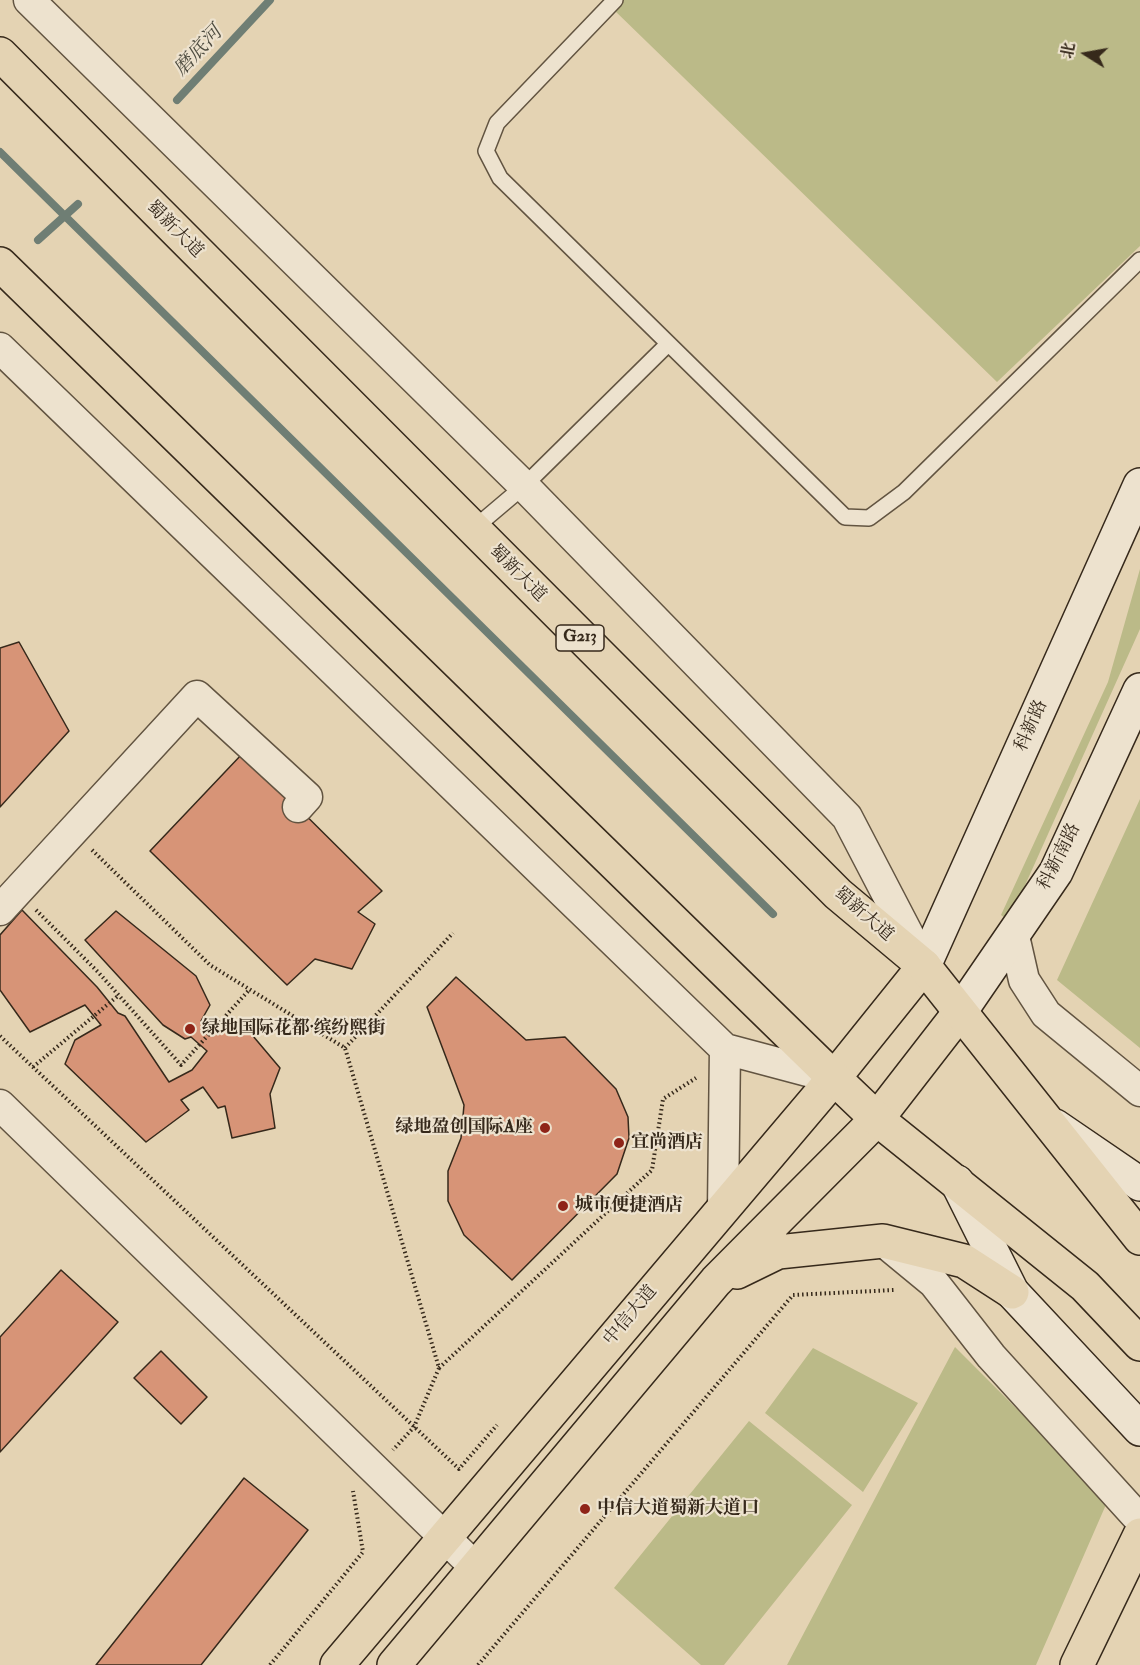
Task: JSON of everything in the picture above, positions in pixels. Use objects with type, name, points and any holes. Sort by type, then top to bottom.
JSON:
[{"type":"main road","name":"蜀新大道","points":[[0,54],[472,530],[838,894],[924,966],[1140,1238]]},
{"type":"main road","points":[[0,264],[834,1078],[878,1119],[1085,1286],[1140,1344]]},
{"type":"main road","name":"科新路","points":[[924,966],[1140,486]]},
{"type":"main road","name":"科新南路","points":[[960,1012],[1056,872],[1140,690]]},
{"type":"main road","name":"中信大道","points":[[337,1665],[834,1078],[924,966]]},
{"type":"main road","points":[[394,1665],[716,1281],[878,1119],[960,1012]]},
{"type":"main road","points":[[1041,1116],[1140,1184]]},
{"type":"main road","points":[[957,1182],[1012,1292]]},
{"type":"main road","points":[[716,1281],[778,1252],[884,1240],[964,1261],[1012,1292],[1140,1429]]},
{"type":"main road","points":[[1077,1665],[1104,1605],[1140,1535]]},
{"type":"street","points":[[29,0],[524,486],[847,817],[924,966]]},
{"type":"street","points":[[0,348],[725,1049],[834,1078]]},
{"type":"street","points":[[0,910],[197,696],[307,797],[297,807]]},
{"type":"street","points":[[1014,936],[1024,980],[1046,1014],[1140,1091]]},
{"type":"street","points":[[723,1209],[725,1049]]},
{"type":"street","points":[[0,1105],[445,1535],[475,1567]]},
{"type":"street","points":[[884,1240],[934,1283],[991,1356],[1140,1520]]},
{"type":"lane","points":[[615,0],[497,123],[486,151],[500,178],[845,517],[869,518],[904,492],[1140,260]]},
{"type":"lane","points":[[472,530],[524,486],[668,344]]},
{"type":"path","points":[[88,847],[210,965],[345,1048],[439,1368]]},
{"type":"path","points":[[33,907],[119,995],[181,1065],[250,989]]},
{"type":"path","points":[[345,1048],[453,933]]},
{"type":"path","points":[[33,1067],[119,995]]},
{"type":"path","points":[[0,1036],[459,1469],[498,1424]]},
{"type":"path","points":[[414,1427],[439,1368],[652,1170],[663,1099],[697,1077]]},
{"type":"path","points":[[478,1665],[793,1295],[894,1290]]},
{"type":"path","points":[[270,1665],[363,1552],[355,1493],[347,1485]]},
{"type":"shaded area","points":[[621,0],[1140,0],[1140,246],[997,382],[613,9]]},
{"type":"shaded area","points":[[1140,569],[1140,629],[1009,921],[1001,915],[1108,682]]},
{"type":"shaded area","points":[[1140,799],[1140,1048],[1057,980]]},
{"type":"shaded area","points":[[955,1347],[1108,1500],[1036,1665],[787,1665]]},
{"type":"shaded area","points":[[813,1348],[918,1403],[863,1492],[765,1413]]},
{"type":"shaded area","points":[[749,1421],[852,1505],[724,1665],[701,1665],[614,1588]]},
{"type":"building","points":[[19,642],[69,731],[0,807],[0,648]]},
{"type":"building","points":[[243,753],[382,891],[358,912],[375,924],[352,969],[315,959],[287,985],[150,851]]},
{"type":"building","name":"绿地国际花都·缤纷熙街","points":[[22,910],[97,987],[118,1013],[125,1016],[169,1082],[192,1070],[207,1051],[191,1037],[185,1039],[163,1025],[85,940],[116,911],[196,976],[210,1005],[201,1021],[218,1034],[242,1023],[280,1068],[270,1094],[275,1128],[232,1138],[225,1106],[218,1108],[203,1087],[181,1100],[189,1110],[146,1142],[65,1064],[75,1040],[101,1025],[85,1005],[30,1032],[0,990],[0,935]]},
{"type":"building","name":"绿地盈创国际A座","points":[[456,977],[526,1040],[565,1037],[616,1089],[628,1117],[629,1138],[617,1174],[512,1280],[464,1235],[448,1201],[448,1171],[461,1138],[464,1105],[427,1007]]},
{"type":"building","points":[[61,1270],[118,1322],[0,1452],[0,1337]]},
{"type":"building","points":[[161,1351],[207,1397],[181,1424],[134,1378]]},
{"type":"building","points":[[244,1478],[308,1530],[201,1665],[96,1665]]},
{"type":"waterway","name":"磨底河","points":[[177,100],[270,0]]},
{"type":"waterway","points":[[0,152],[773,914]]},
{"type":"waterway","name":"磨底河","points":[[38,240],[78,204]]},
{"type":"place","name":"绿地国际花都·缤纷熙街","points":[[190,1029]]},
{"type":"place","name":"绿地盈创国际A座","points":[[545,1128]]},
{"type":"place","name":"宜尚酒店","points":[[619,1143]]},
{"type":"place","name":"城市便捷酒店","points":[[563,1206]]},
{"type":"place","name":"中信大道蜀新大道口","points":[[585,1509]]}]
